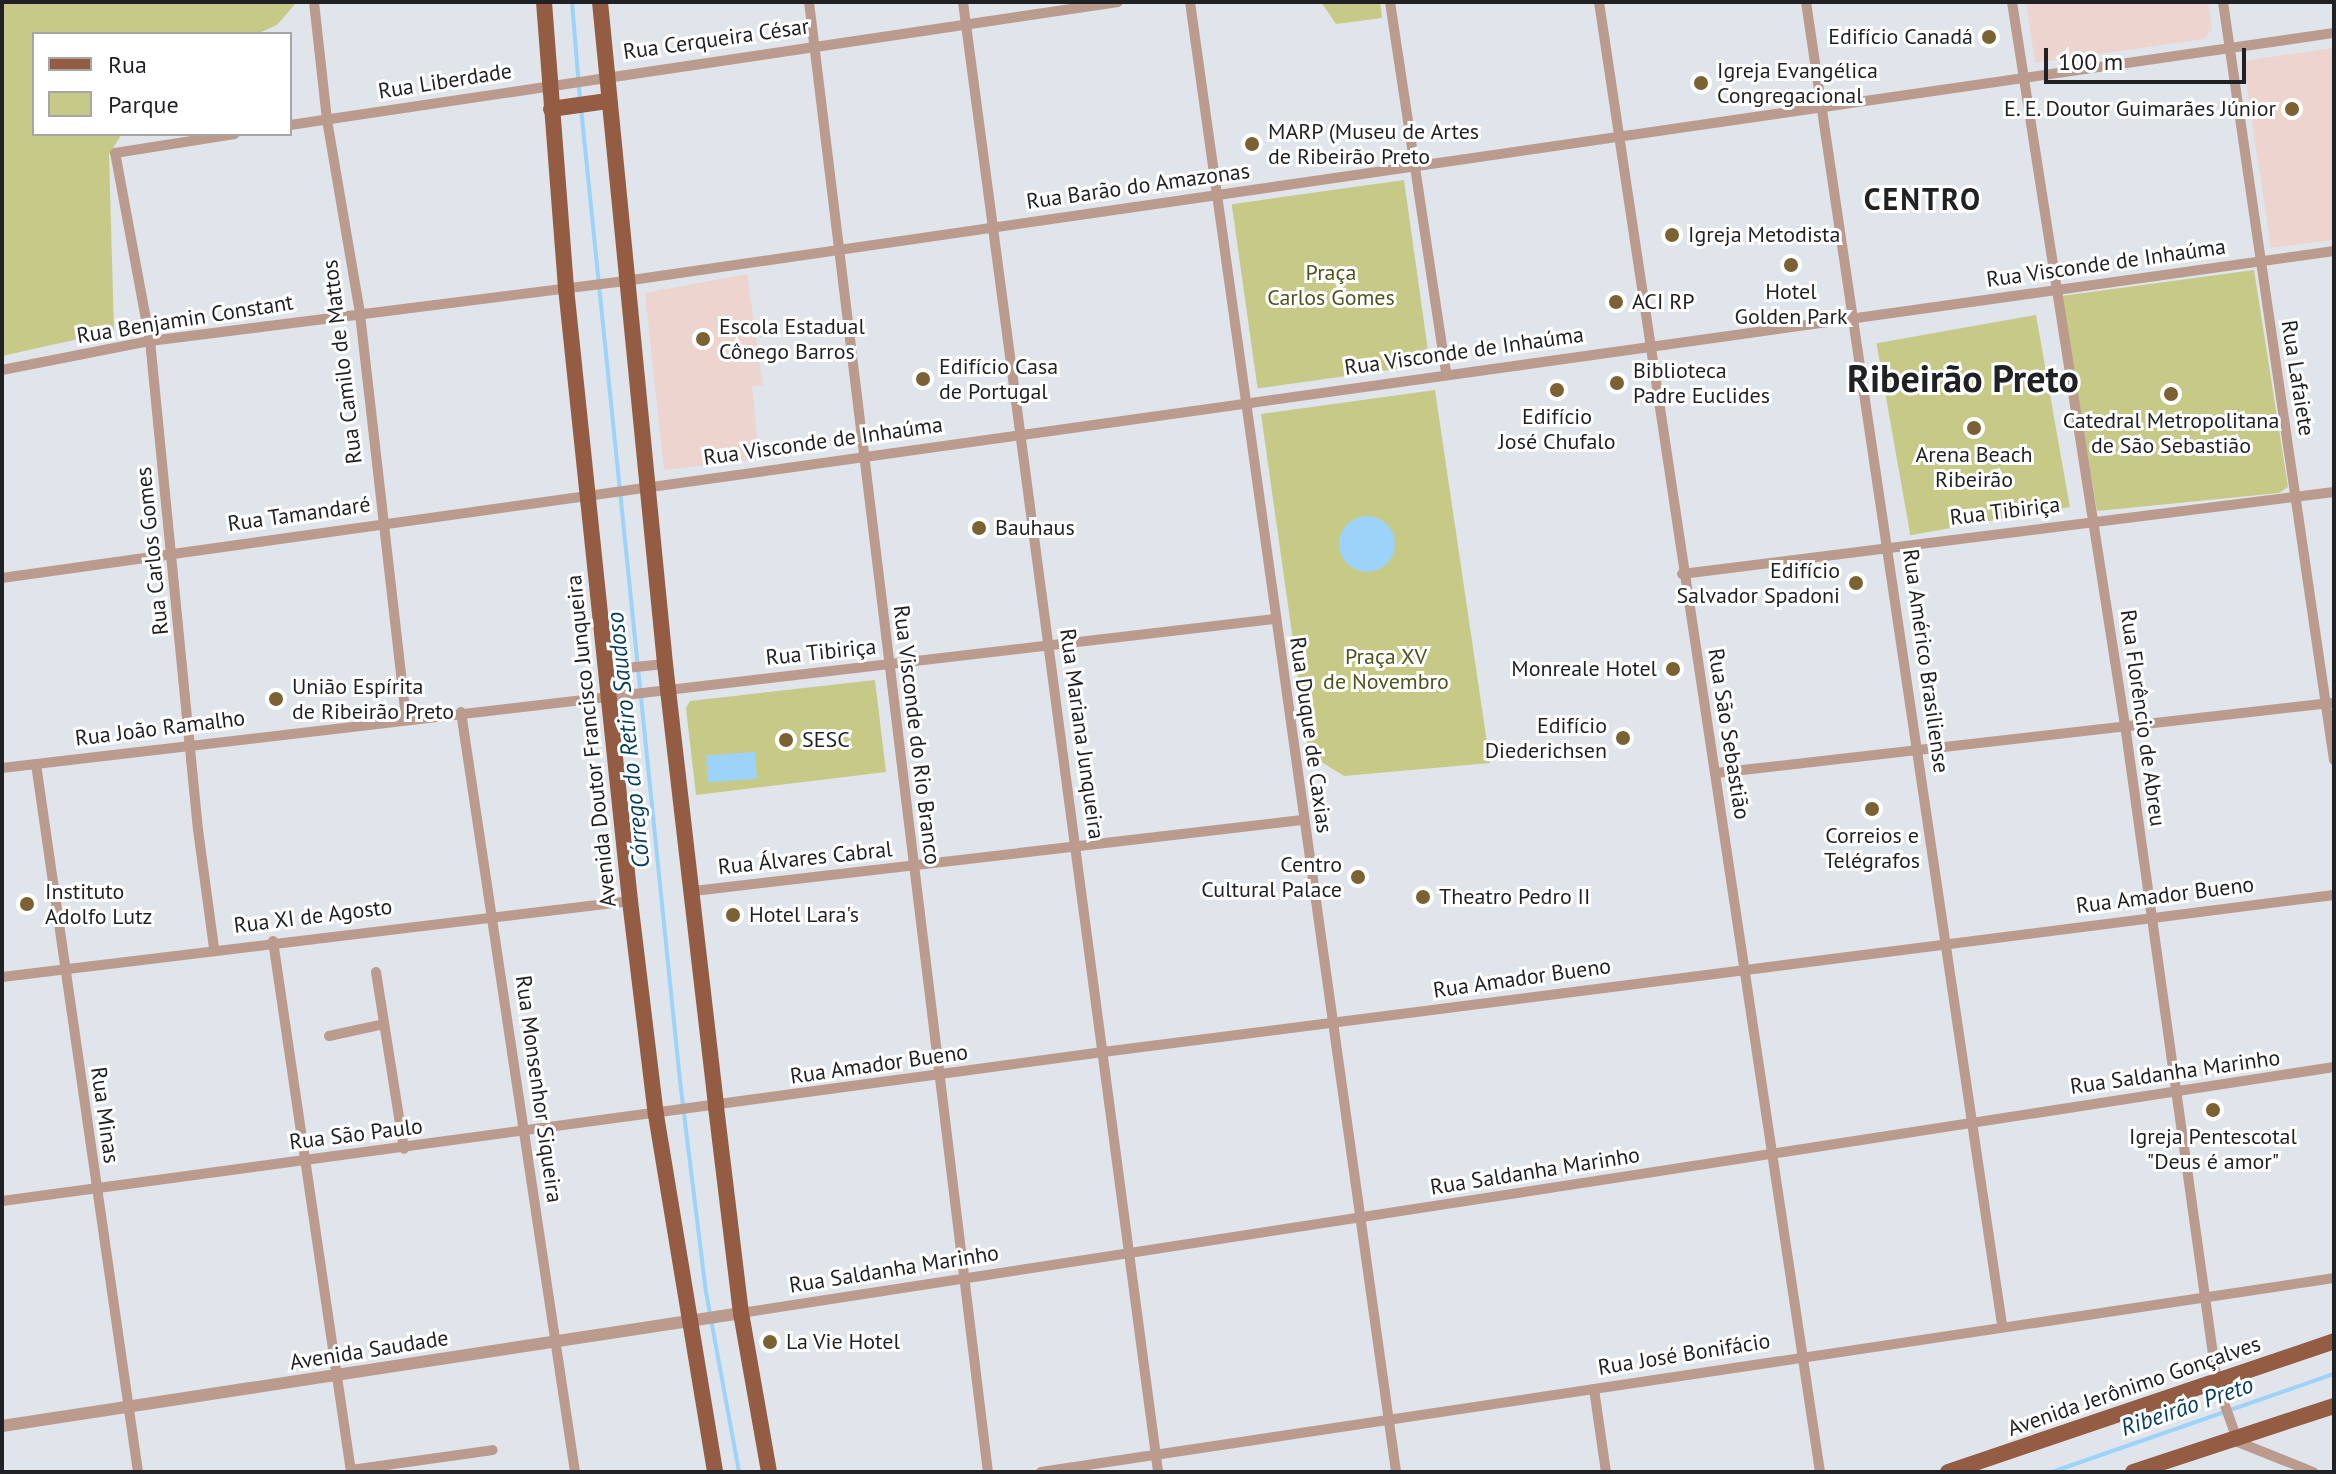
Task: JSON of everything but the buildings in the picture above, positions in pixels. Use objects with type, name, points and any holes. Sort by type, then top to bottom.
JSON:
[{"type":"main road","name":"Avenida Doutor Francisco Junqueira","points":[[544,2],[556,85],[573,287],[615,698],[630,901],[715,1472]]},
{"type":"main road","points":[[600,2],[599,77],[618,282],[662,691],[694,891],[708,1109],[735,1314],[769,1472]]},
{"type":"main road","points":[[557,109],[602,102]]},
{"type":"main road","name":"Avenida Jerônimo Gonçalves","points":[[1948,1472],[2219,1389],[2334,1341]]},
{"type":"main road","points":[[2133,1472],[2232,1432],[2334,1406]]},
{"type":"street","name":"Rua Camilo de Mattos","points":[[314,2],[327,120],[360,314],[381,523],[406,717]]},
{"type":"street","name":"Rua Visconde do Rio Branco","points":[[809,2],[937,1076],[988,1472]]},
{"type":"street","name":"Rua Mariana Junqueira","points":[[963,2],[1158,1472]]},
{"type":"street","name":"Rua Cerqueira César","points":[[599,77],[1118,2]]},
{"type":"street","name":"Rua Duque de Caxias","points":[[1190,2],[1302,820],[1396,1472]]},
{"type":"street","points":[[1390,2],[1446,374]]},
{"type":"street","name":"Rua São Sebastião","points":[[1599,2],[1682,574],[1716,773],[1820,1472]]},
{"type":"street","name":"Rua Américo Brasiliense","points":[[1806,2],[1889,545],[2002,1325]]},
{"type":"street","name":"Rua Florêncio de Abreu","points":[[2012,2],[2125,725],[2174,1092],[2219,1389],[2232,1432]]},
{"type":"street","name":"Rua Lafaiete","points":[[2223,2],[2296,497],[2330,703],[2334,760]]},
{"type":"street","name":"Rua Barão do Amazonas","points":[[573,287],[1619,135],[2023,81],[2334,33]]},
{"type":"street","name":"Rua Liberdade","points":[[292,125],[599,77]]},
{"type":"street","name":"Rua Carlos Gomes","points":[[214,948],[190,745],[150,341],[115,153],[222,136]]},
{"type":"street","name":"Rua Visconde de Inhaúma","points":[[593,492],[2334,251]]},
{"type":"street","name":"Rua Benjamin Constant","points":[[2,370],[150,341],[573,287]]},
{"type":"street","name":"Rua Tamandaré","points":[[2,578],[593,492]]},
{"type":"street","name":"Rua Tibiriça","points":[[1682,574],[1889,545],[2334,492]]},
{"type":"street","name":"Rua Tibiriça","points":[[615,698],[1275,619]]},
{"type":"street","points":[[612,670],[659,664]]},
{"type":"street","name":"Rua João Ramalho","points":[[2,768],[406,717],[615,698]]},
{"type":"street","points":[[1716,773],[2330,703]]},
{"type":"street","name":"Rua Monsenhor Siqueira","points":[[461,712],[495,916],[575,1472]]},
{"type":"street","name":"Rua Minas","points":[[36,764],[138,1472]]},
{"type":"street","name":"Rua Álvares Cabral","points":[[694,891],[1302,820]]},
{"type":"street","name":"Rua Amador Bueno","points":[[708,1109],[1103,1052],[2150,916],[2334,895]]},
{"type":"street","name":"Rua XI de Agosto","points":[[2,977],[214,948],[630,901]]},
{"type":"street","points":[[273,941],[351,1471],[493,1450]]},
{"type":"street","points":[[376,972],[404,1149]]},
{"type":"street","points":[[329,1036],[384,1024]]},
{"type":"street","name":"Rua Saldanha Marinho","points":[[735,1314],[2334,1067]]},
{"type":"street","name":"Rua São Paulo","points":[[2,1201],[708,1109]]},
{"type":"street","name":"Rua José Bonifácio","points":[[1041,1472],[2002,1325],[2334,1278]]},
{"type":"street","name":"Avenida Saudade","points":[[2,1426],[735,1314]]},
{"type":"street","points":[[1594,1389],[1606,1472]]},
{"type":"street","points":[[2232,1432],[2313,1472]]},
{"type":"shaded area","points":[[2026,2],[2208,2],[2212,29],[2204,39],[2035,63]]},
{"type":"shaded area","name":"E. E. Doutor Guimarães Júnior","points":[[2334,48],[2334,240],[2271,248],[2243,61]]},
{"type":"shaded area","name":"Escola Estadual Cônego Barros","points":[[747,274],[763,385],[752,386],[759,459],[664,470],[645,293]]},
{"type":"green space","points":[[2,2],[296,3],[277,25],[261,32],[32,32],[32,136],[121,136],[109,154],[114,331],[2,356]]},
{"type":"green space","points":[[1321,2],[1380,2],[1382,18],[1336,24]]},
{"type":"green space","name":"Praça Carlos Gomes","points":[[1404,180],[1430,364],[1258,388],[1232,204]]},
{"type":"green space","points":[[2254,270],[2288,487],[2279,493],[2097,511],[2061,296]]},
{"type":"green space","points":[[2036,315],[2070,507],[1910,535],[1876,343]]},
{"type":"green space","name":"Praça XV de Novembro","points":[[1435,390],[1490,763],[1344,776],[1309,754],[1261,414]]},
{"type":"green space","name":"SESC","points":[[875,680],[886,772],[696,795],[686,708],[690,701]]},
{"type":"water","points":[[1367,516],[1387,524],[1395,544],[1387,564],[1367,572],[1347,564],[1339,544],[1347,524]]},
{"type":"water","points":[[755,752],[757,779],[708,782],[706,755]]},
{"type":"waterway","name":"Córrego do Retiro Saudoso","points":[[572,2],[580,99]]},
{"type":"waterway","name":"Córrego do Retiro Saudoso","points":[[581,108],[680,1081],[706,1292],[739,1472]]},
{"type":"waterway","name":"Ribeirão Preto","points":[[2052,1472],[2334,1374]]},
{"type":"place","name":"Edifício Canadá","points":[[1989,37]]},
{"type":"place","name":"Igreja Evangélica Congregacional","points":[[1701,83]]},
{"type":"place","name":"E. E. Doutor Guimarães Júnior","points":[[2292,109]]},
{"type":"place","name":"MARP (Museu de Artes de Ribeirão Preto","points":[[1252,144]]},
{"type":"place","name":"Igreja Metodista","points":[[1672,235]]},
{"type":"place","name":"Hotel Golden Park","points":[[1791,265]]},
{"type":"place","name":"ACI RP","points":[[1616,302]]},
{"type":"place","name":"Escola Estadual Cônego Barros","points":[[703,339]]},
{"type":"place","name":"Edifício Casa de Portugal","points":[[923,379]]},
{"type":"place","name":"Biblioteca Padre Euclides","points":[[1617,383]]},
{"type":"place","name":"Edifício José Chufalo","points":[[1557,390]]},
{"type":"place","name":"Catedral Metropolitana de São Sebastião","points":[[2171,394]]},
{"type":"place","name":"Arena Beach Ribeirão","points":[[1974,428]]},
{"type":"place","name":"Bauhaus","points":[[979,528]]},
{"type":"place","name":"Edifício Salvador Spadoni","points":[[1856,583]]},
{"type":"place","name":"Monreale Hotel","points":[[1673,669]]},
{"type":"place","name":"União Espírita de Ribeirão Preto","points":[[276,699]]},
{"type":"place","name":"Edifício Diederichsen","points":[[1623,738]]},
{"type":"place","name":"SESC","points":[[786,740]]},
{"type":"place","name":"Correios e Telégrafos","points":[[1872,809]]},
{"type":"place","name":"Centro Cultural Palace","points":[[1358,877]]},
{"type":"place","name":"Theatro Pedro II","points":[[1423,897]]},
{"type":"place","name":"Instituto Adolfo Lutz","points":[[27,904]]},
{"type":"place","name":"Hotel Lara's","points":[[733,915]]},
{"type":"place","name":"Igreja Pentescotal \"Deus é amor\"","points":[[2213,1110]]},
{"type":"place","name":"La Vie Hotel","points":[[770,1342]]},
{"type":"district","name":"CENTRO","points":[[1923,199]]},
{"type":"district","name":"Ribeirão Preto","points":[[1963,378]]}]
